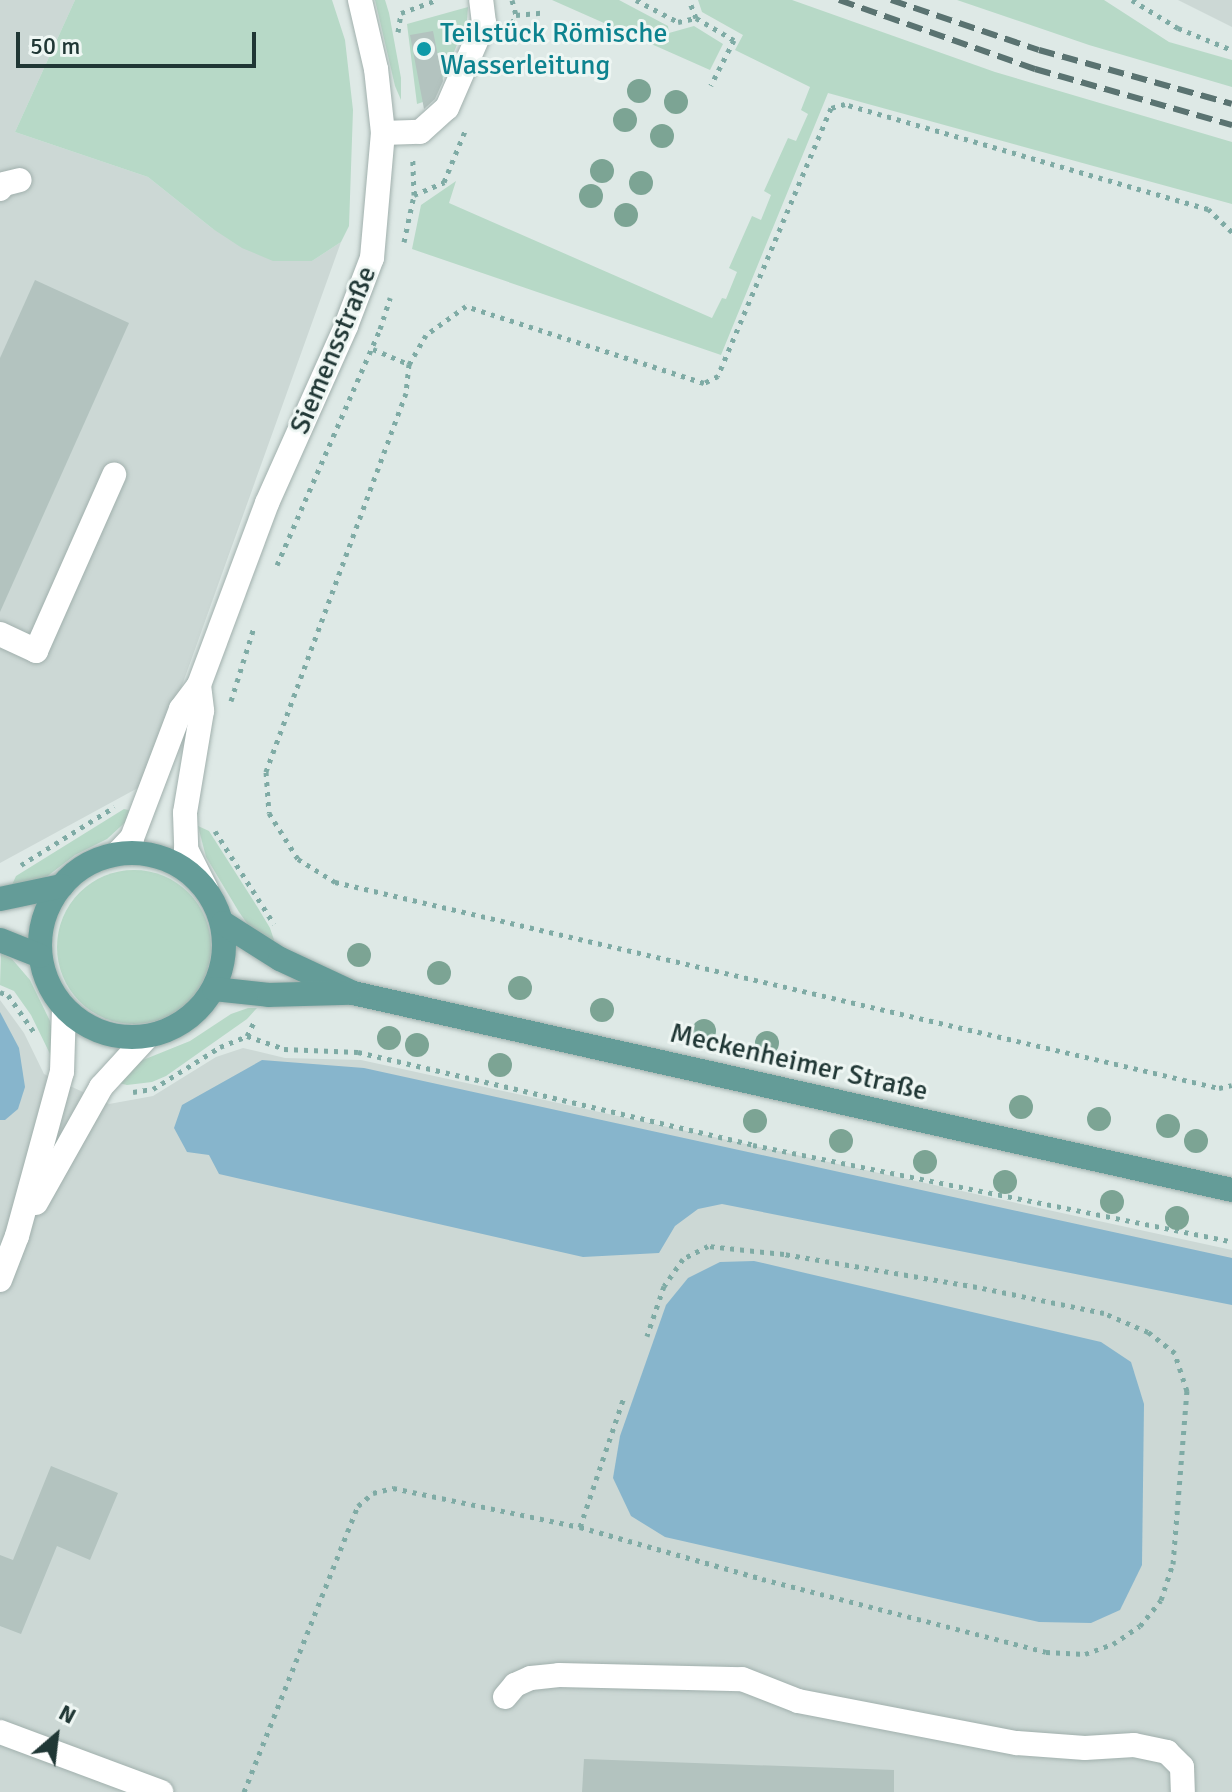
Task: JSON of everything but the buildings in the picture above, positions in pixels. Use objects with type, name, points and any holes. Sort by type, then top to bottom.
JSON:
[{"type":"main road","points":[[117,854],[150,855],[181,867],[206,889],[223,923],[225,957],[214,989],[186,1021],[147,1037],[116,1037],[88,1026],[64,1008],[48,984],[40,956],[44,918],[62,886],[87,865],[117,854]]},
{"type":"main road","points":[[0,899],[62,886]]},
{"type":"main road","name":"Meckenheimer Straße","points":[[223,923],[280,959],[353,993],[1232,1190]]},
{"type":"main road","points":[[0,940],[40,956]]},
{"type":"main road","name":"Meckenheimer Straße","points":[[214,989],[269,995],[353,993]]},
{"type":"street","name":"Siemensstraße","points":[[199,685],[267,503],[343,334],[372,258],[383,133],[376,69],[360,0]]},
{"type":"street","points":[[383,133],[420,132],[447,108],[478,43],[484,23],[481,0]]},
{"type":"street","points":[[0,634],[36,651],[114,475]]},
{"type":"street","points":[[117,854],[132,838],[181,709],[199,685]]},
{"type":"street","points":[[199,685],[202,711],[185,813],[186,849],[206,889]]},
{"type":"street","points":[[0,1280],[17,1236],[62,1072],[64,1008]]},
{"type":"street","points":[[17,1236],[101,1087],[147,1037]]},
{"type":"street","points":[[505,1697],[515,1685],[531,1678],[559,1675],[742,1679],[798,1701],[1017,1743],[1085,1748],[1134,1745],[1167,1752],[1182,1767],[1183,1792]]},
{"type":"street","points":[[0,1732],[161,1792]]},
{"type":"path","points":[[401,13],[437,0]]},
{"type":"path","points":[[512,0],[516,15]]},
{"type":"path","points":[[636,0],[678,22],[696,18]]},
{"type":"path","points":[[689,0],[696,18],[734,40],[711,85]]},
{"type":"path","points":[[1132,0],[1178,28],[1232,50]]},
{"type":"path","points":[[1232,232],[1208,209],[845,104],[831,108],[718,376],[704,383],[466,306],[426,335],[409,364],[406,393],[266,772],[269,813],[298,859],[335,882],[1219,1088],[1232,1085]]},
{"type":"path","points":[[343,334],[409,364]]},
{"type":"path","points":[[19,866],[125,801],[146,803]]},
{"type":"path","points":[[185,813],[208,816],[216,835],[273,919],[280,959]]},
{"type":"path","points":[[101,1087],[126,1093],[153,1089],[220,1047],[247,1036],[284,1049],[358,1052],[753,1145],[1232,1242]]},
{"type":"path","points":[[244,1792],[358,1506],[373,1493],[393,1488],[580,1527],[1046,1652],[1085,1654],[1113,1644],[1140,1626],[1161,1600],[1173,1564],[1187,1391],[1175,1353],[1148,1332],[1115,1318],[977,1287],[784,1254],[708,1246],[683,1259],[664,1286],[647,1336]]},
{"type":"path","points":[[580,1527],[624,1397]]},
{"type":"shaded area","points":[[0,0],[75,0],[15,132],[148,177],[213,229],[312,261],[341,242],[147,783],[0,863]]},
{"type":"shaded area","points":[[1178,0],[1232,0],[1232,27]]},
{"type":"shaded area","points":[[0,1000],[24,1033],[44,1074],[109,1104],[153,1096],[216,1057],[243,1048],[285,1058],[361,1060],[1232,1250],[1232,1792],[0,1792]]},
{"type":"green space","points":[[75,0],[332,0],[345,40],[353,110],[349,226],[341,242],[312,261],[273,261],[242,248],[213,229],[148,177],[15,132]]},
{"type":"green space","points":[[375,0],[385,0],[389,13],[401,78],[401,100],[395,86]]},
{"type":"green space","points":[[552,0],[619,0],[668,26],[669,33],[694,26],[723,44],[710,70]]},
{"type":"green space","points":[[698,0],[792,0],[995,72],[1232,142],[1232,204],[828,93],[721,355],[412,249],[421,205],[456,181],[449,203],[712,318],[722,298],[726,299],[737,272],[729,268],[752,216],[761,220],[771,195],[764,191],[788,138],[796,141],[808,114],[801,110],[810,87],[735,50],[743,35],[702,12]]},
{"type":"green space","points":[[957,0],[1104,0],[1169,42],[1232,60],[1232,87],[1089,45]]},
{"type":"green space","points":[[468,7],[467,21],[437,92],[429,100],[417,104],[407,24]]},
{"type":"green space","points":[[124,809],[133,811],[132,816],[107,839],[75,855],[45,878],[11,887],[16,876]]},
{"type":"green space","points":[[198,826],[209,831],[258,908],[270,928],[274,940],[271,944],[251,929],[239,912],[206,857]]},
{"type":"green space","points":[[134,870],[163,876],[188,893],[205,918],[211,947],[205,976],[188,1001],[163,1018],[134,1024],[105,1018],[80,1001],[63,976],[57,947],[63,918],[80,893],[105,876]]},
{"type":"green space","points":[[1,953],[12,959],[30,980],[50,1021],[54,1044],[51,1056],[31,1015],[14,991],[0,985]]},
{"type":"green space","points":[[257,1008],[247,1019],[166,1076],[152,1082],[127,1085],[114,1082],[138,1062],[190,1041],[231,1014]]},
{"type":"water","points":[[0,1012],[19,1048],[25,1087],[18,1109],[5,1120],[0,1120]]},
{"type":"water","points":[[262,1060],[364,1068],[1232,1258],[1232,1305],[722,1204],[698,1209],[675,1226],[659,1253],[583,1257],[219,1174],[209,1155],[187,1152],[174,1128],[182,1105]]},
{"type":"water","points":[[754,1261],[1101,1342],[1131,1362],[1144,1404],[1142,1565],[1120,1610],[1091,1623],[1039,1622],[665,1537],[631,1516],[613,1478],[620,1436],[666,1305],[688,1278],[720,1262]]},
{"type":"railway","points":[[839,0],[1035,69],[1232,125]]},
{"type":"railway","points":[[891,0],[1039,50],[1232,104]]},
{"type":"place","name":"Teilstück Römische Wasserleitung","points":[[424,49]]}]
